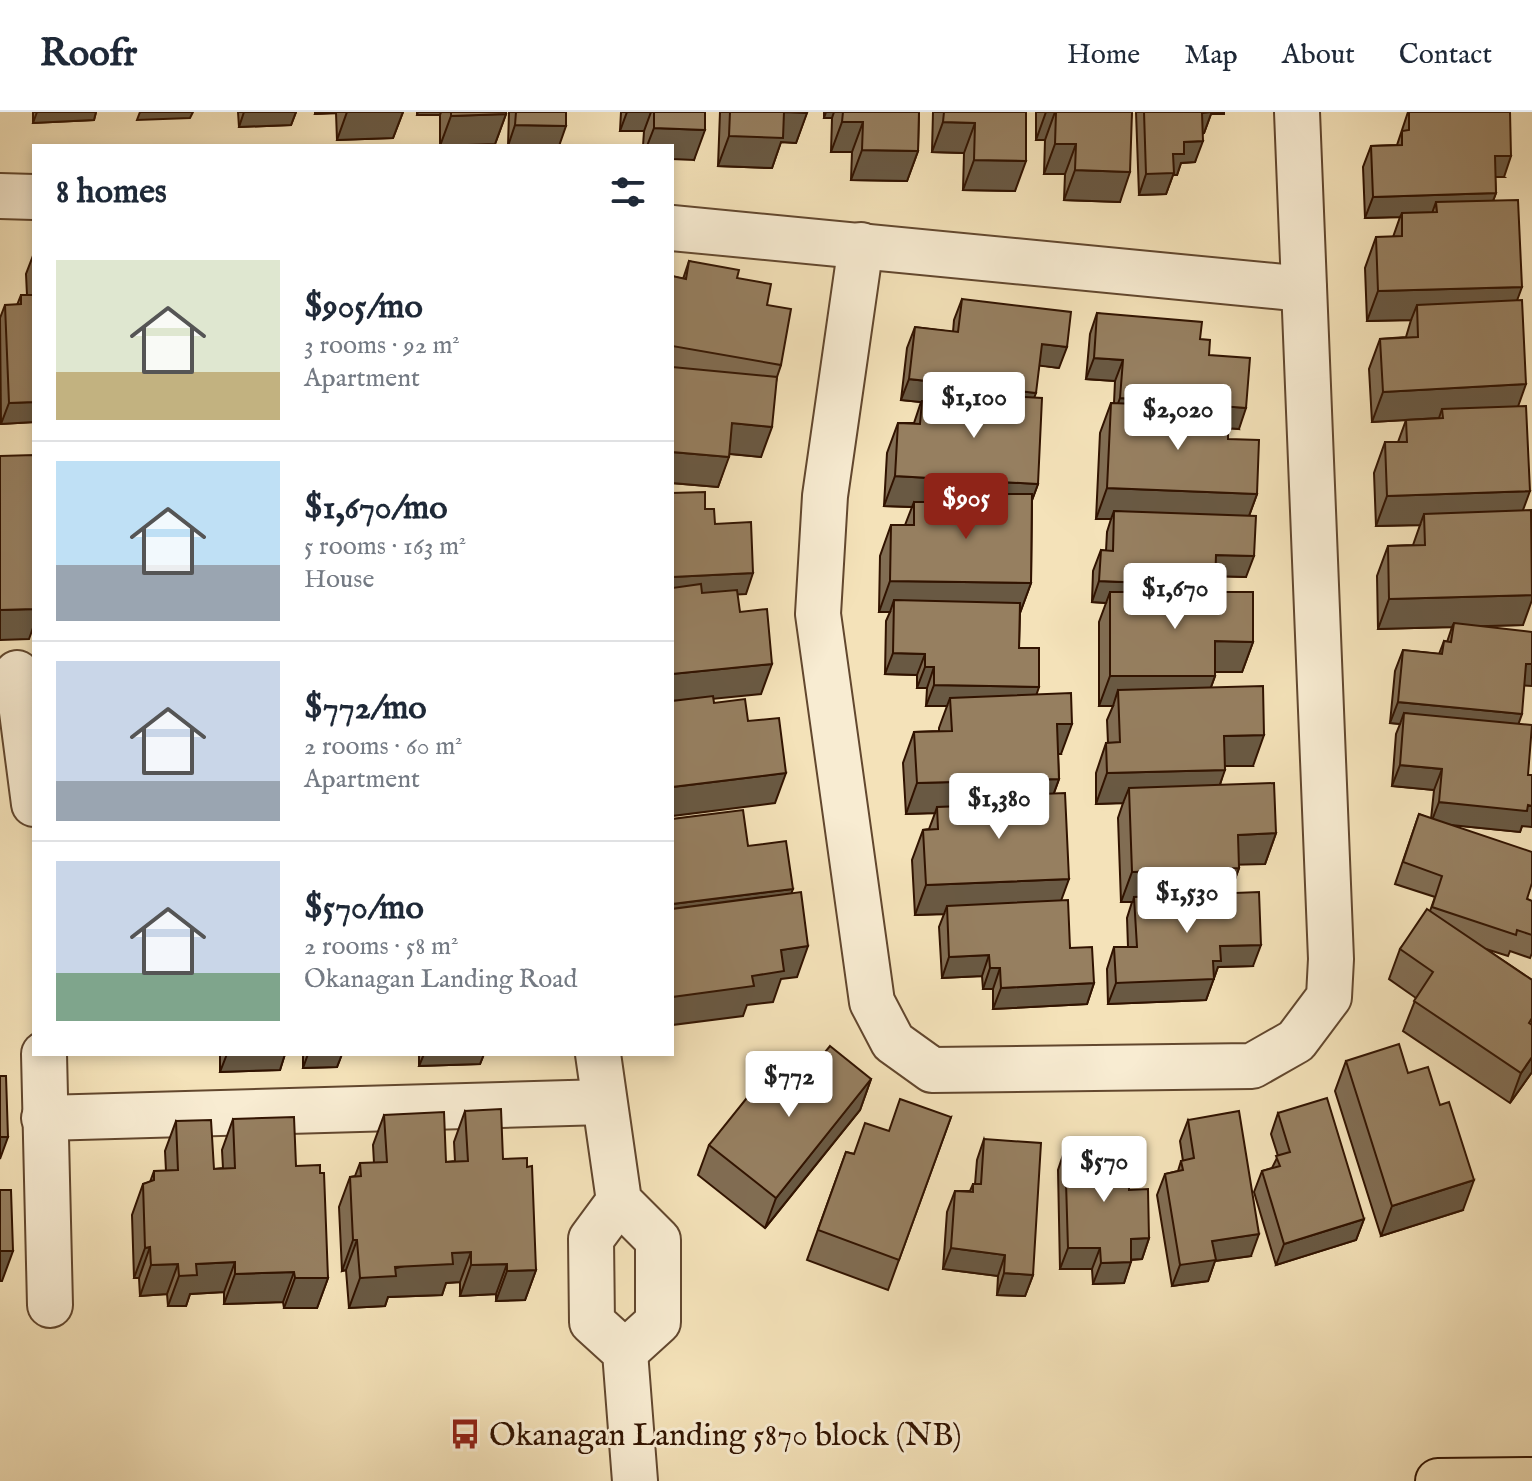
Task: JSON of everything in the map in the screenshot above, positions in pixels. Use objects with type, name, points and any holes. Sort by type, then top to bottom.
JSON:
[{"type":"main road","points":[[1438,1481],[1532,1480]]},
{"type":"lane","points":[[861,245],[825,496],[818,614],[872,1002],[893,1042],[932,1070],[1252,1066],[1296,1041],[1329,997],[1331,959],[1297,112]]},
{"type":"lane","points":[[0,196],[32,197]]},
{"type":"lane","points":[[674,228],[1304,289]]},
{"type":"lane","points":[[17,673],[32,789]]},
{"type":"lane","points":[[44,1056],[50,1305]]},
{"type":"lane","points":[[598,1056],[619,1201],[658,1240],[658,1322],[625,1352]]},
{"type":"lane","points":[[44,1118],[604,1102]]},
{"type":"lane","points":[[619,1201],[591,1239],[592,1322],[625,1352],[635,1481]]},
{"type":"building","points":[[451,112],[506,112],[506,114],[451,116]]},
{"type":"building","points":[[516,112],[566,112],[566,126],[515,125]]},
{"type":"building","points":[[654,112],[705,112],[705,130],[654,128]]},
{"type":"building","points":[[730,112],[784,112],[783,138],[729,136]]},
{"type":"building","points":[[843,112],[919,112],[918,151],[862,150],[863,122],[842,122]]},
{"type":"building","points":[[944,112],[1026,112],[1026,161],[974,160],[975,123],[943,122]]},
{"type":"building","points":[[1056,112],[1132,112],[1130,172],[1075,170],[1076,144],[1055,144]]},
{"type":"building","points":[[1144,112],[1211,112],[1202,113],[1203,141],[1184,142],[1184,154],[1173,154],[1174,173],[1146,174]]},
{"type":"building","points":[[1409,112],[1510,112],[1511,156],[1495,156],[1496,193],[1373,197],[1371,146],[1402,145],[1402,131],[1409,130]]},
{"type":"building","points":[[1518,200],[1522,287],[1378,291],[1376,237],[1402,236],[1402,213],[1437,212],[1436,202]]},
{"type":"building","points":[[689,261],[739,270],[737,278],[771,284],[767,305],[791,309],[781,365],[674,346],[674,276],[686,279]]},
{"type":"building","points":[[21,295],[32,295],[32,402],[9,403],[5,305],[21,304]]},
{"type":"building","points":[[962,299],[1071,312],[1067,347],[1042,344],[1036,393],[909,379],[915,327],[958,332]]},
{"type":"building","points":[[1522,300],[1526,384],[1383,392],[1380,339],[1418,337],[1417,305]]},
{"type":"building","points":[[1097,313],[1202,322],[1200,339],[1210,340],[1209,355],[1250,358],[1246,408],[1120,398],[1123,360],[1094,358]]},
{"type":"building","points":[[674,367],[777,377],[772,427],[732,423],[729,457],[674,452]]},
{"type":"building","points":[[961,393],[1042,398],[1038,484],[895,476],[898,423],[920,424],[922,401],[961,403]]},
{"type":"building","points":[[1111,403],[1192,406],[1192,414],[1228,416],[1228,439],[1259,440],[1257,494],[1107,488]]},
{"type":"building","points":[[1526,406],[1530,491],[1387,496],[1385,442],[1407,442],[1406,420],[1443,418],[1442,409]]},
{"type":"building","points":[[32,455],[32,609],[0,610],[0,456]]},
{"type":"building","points":[[705,492],[705,509],[714,509],[715,524],[751,522],[753,573],[674,577],[674,493]]},
{"type":"building","points":[[947,494],[1032,494],[1031,583],[890,581],[891,525],[914,525],[914,502],[947,502]]},
{"type":"building","points":[[1531,510],[1532,595],[1389,599],[1388,546],[1425,545],[1424,514]]},
{"type":"building","points":[[1114,511],[1256,516],[1254,556],[1216,555],[1215,586],[1099,581],[1101,550],[1113,551]]},
{"type":"building","points":[[701,584],[702,593],[737,590],[740,612],[767,609],[772,664],[674,674],[674,588]]},
{"type":"building","points":[[1110,592],[1253,592],[1253,642],[1215,641],[1215,676],[1110,676]]},
{"type":"building","points":[[894,600],[1020,603],[1019,648],[1039,648],[1039,687],[934,685],[934,667],[925,667],[925,654],[893,653]]},
{"type":"building","points":[[1454,623],[1532,632],[1532,664],[1526,664],[1522,714],[1398,702],[1403,650],[1442,654],[1444,641],[1451,642]]},
{"type":"building","points":[[1263,686],[1264,735],[1224,736],[1225,770],[1107,773],[1106,743],[1120,742],[1118,690]]},
{"type":"building","points":[[1071,693],[1072,724],[1057,724],[1059,779],[917,783],[914,732],[952,731],[950,698]]},
{"type":"building","points":[[713,696],[714,703],[745,699],[748,721],[779,718],[786,773],[674,787],[674,701]]},
{"type":"building","points":[[1404,713],[1532,725],[1528,775],[1532,775],[1532,806],[1528,805],[1527,811],[1439,802],[1442,769],[1400,765]]},
{"type":"building","points":[[1274,783],[1276,833],[1238,835],[1239,868],[1132,872],[1129,788]]},
{"type":"building","points":[[1065,793],[1069,879],[926,885],[923,830],[938,829],[937,807],[988,805],[987,796]]},
{"type":"building","points":[[743,810],[748,846],[786,841],[793,889],[674,904],[674,819]]},
{"type":"building","points":[[1419,814],[1532,852],[1532,883],[1527,899],[1532,901],[1532,935],[1517,930],[1516,935],[1432,907],[1442,876],[1403,862]]},
{"type":"building","points":[[801,892],[808,946],[781,950],[784,971],[752,976],[754,986],[674,997],[674,909]]},
{"type":"building","points":[[1259,892],[1261,945],[1220,946],[1221,961],[1213,961],[1214,979],[1116,983],[1114,947],[1137,947],[1134,897]]},
{"type":"building","points":[[1068,900],[1070,948],[1092,947],[1094,983],[1001,988],[1000,968],[990,968],[989,955],[949,957],[947,906]]},
{"type":"building","points":[[1427,909],[1532,980],[1532,1018],[1529,1023],[1532,1025],[1532,1057],[1521,1073],[1414,1001],[1433,972],[1400,949]]},
{"type":"building","points":[[1399,1044],[1408,1073],[1428,1067],[1440,1105],[1449,1102],[1474,1180],[1392,1206],[1346,1061]]},
{"type":"building","points":[[830,1046],[871,1079],[776,1198],[709,1145],[762,1079],[769,1085],[790,1058],[809,1072]]},
{"type":"building","points":[[0,1076],[6,1076],[8,1137],[0,1137]]},
{"type":"building","points":[[1327,1098],[1364,1219],[1284,1244],[1262,1171],[1280,1166],[1276,1156],[1290,1152],[1278,1113]]},
{"type":"building","points":[[900,1099],[951,1117],[899,1260],[818,1230],[846,1152],[854,1154],[865,1123],[889,1131]]},
{"type":"building","points":[[501,1109],[503,1159],[527,1158],[527,1167],[532,1166],[536,1270],[507,1271],[507,1264],[471,1265],[471,1252],[452,1253],[453,1264],[395,1267],[396,1276],[360,1278],[357,1240],[353,1240],[350,1177],[361,1176],[360,1163],[387,1162],[384,1115],[444,1112],[446,1162],[468,1161],[465,1111]]},
{"type":"building","points":[[1239,1111],[1259,1234],[1212,1241],[1216,1260],[1180,1265],[1165,1174],[1183,1170],[1181,1161],[1194,1158],[1188,1120]]},
{"type":"building","points":[[294,1117],[296,1166],[320,1165],[320,1173],[324,1173],[328,1278],[295,1278],[294,1272],[235,1274],[235,1262],[196,1264],[197,1275],[179,1276],[178,1264],[151,1265],[150,1247],[145,1248],[143,1184],[154,1180],[154,1171],[178,1170],[176,1121],[211,1120],[214,1169],[235,1168],[233,1119]]},
{"type":"building","points":[[984,1139],[1041,1143],[1033,1275],[1004,1273],[1005,1255],[951,1248],[955,1191],[973,1192],[973,1184],[981,1184]]},
{"type":"building","points":[[1116,1148],[1116,1160],[1129,1160],[1129,1190],[1148,1189],[1149,1238],[1131,1239],[1131,1262],[1101,1263],[1100,1248],[1068,1248],[1065,1149]]},
{"type":"building","points":[[0,1190],[11,1190],[13,1251],[0,1251]]},
{"type":"place","name":"Okanagan Landing 5870 block (NB)","points":[[465,1434]]}]
